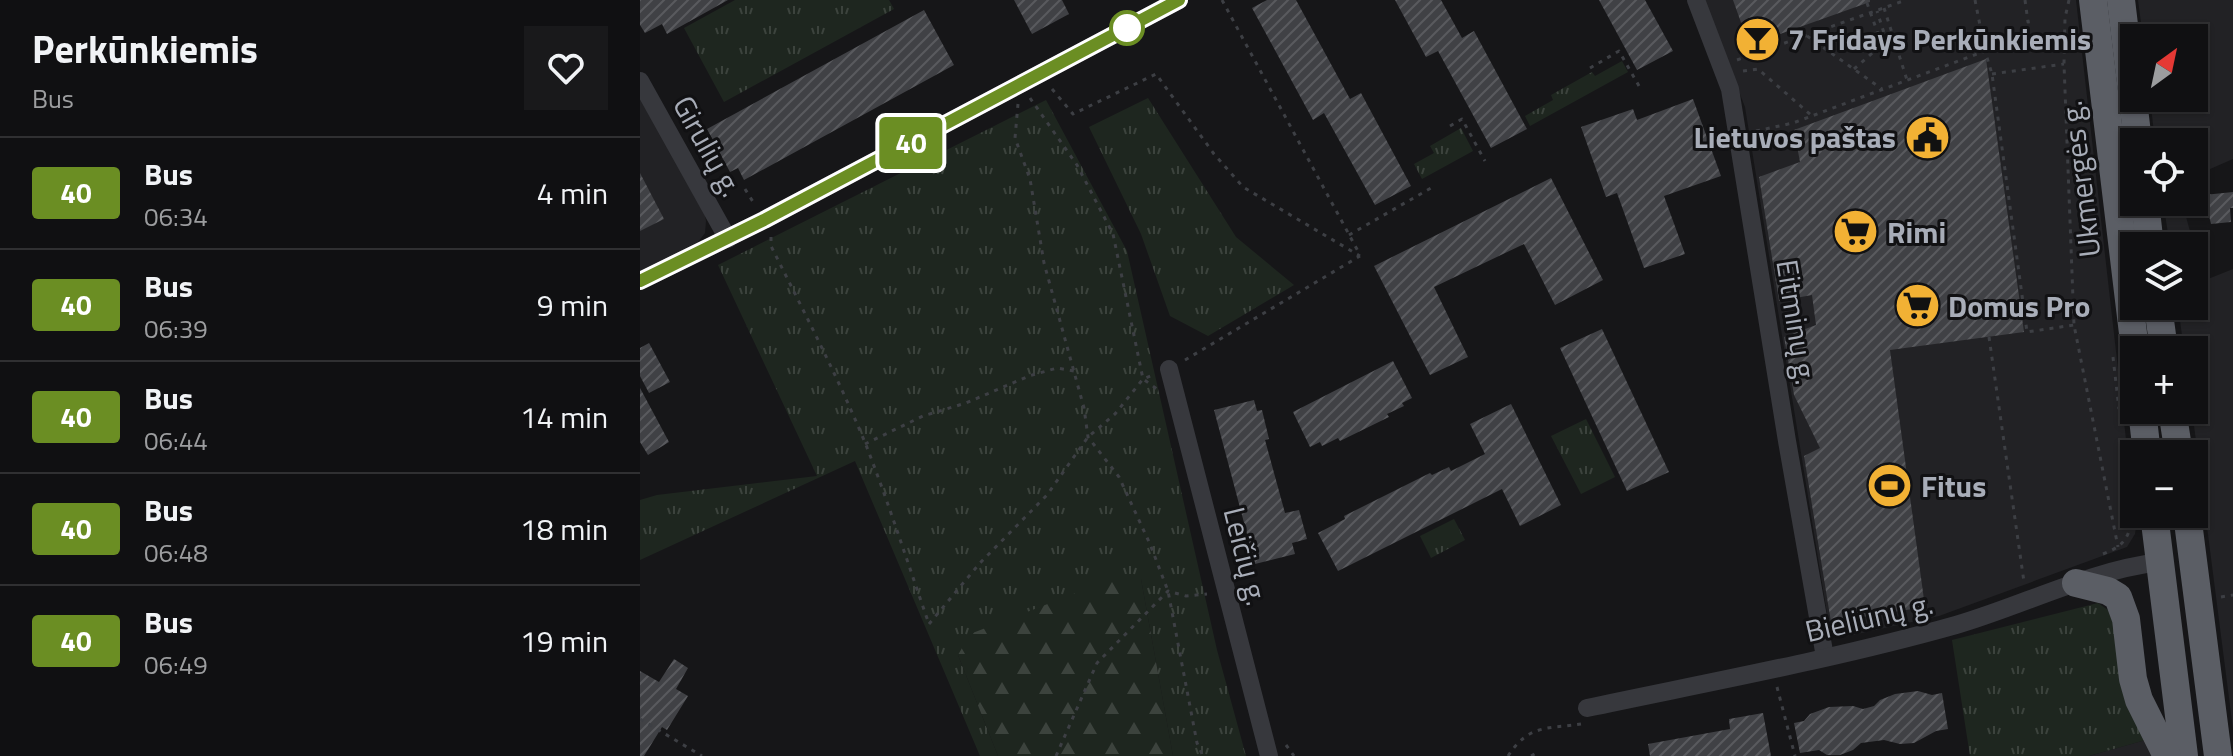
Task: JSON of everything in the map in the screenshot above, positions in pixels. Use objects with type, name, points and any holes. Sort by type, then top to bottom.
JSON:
[{"type":"highway","name":"Ukmergės g.","points":[[2121,0],[2136,128]]},
{"type":"highway","name":"Ukmergės g.","points":[[2083,8],[2122,336]]},
{"type":"highway","points":[[2155,528],[2184,756]]},
{"type":"highway","points":[[2159,562],[2190,535]]},
{"type":"highway","points":[[2190,535],[2218,756]]},
{"type":"highway","points":[[2076,583],[2108,591],[2118,597],[2126,619],[2133,679],[2139,700],[2167,756]]},
{"type":"street","points":[[640,281],[728,239],[1179,0]]},
{"type":"street","name":"Eitminų g.","points":[[1696,0],[1730,89],[1825,657]]},
{"type":"street","name":"Girulių g.","points":[[640,81],[728,239]]},
{"type":"street","name":"Leičių g.","points":[[1169,369],[1269,756]]},
{"type":"street","name":"Bieliūnų g.","points":[[1587,708],[1825,657],[1957,624],[2129,566],[2159,562]]},
{"type":"path","points":[[1222,0],[1360,256]]},
{"type":"path","points":[[1737,60],[1906,0]]},
{"type":"path","points":[[1975,0],[1992,74],[2027,332],[2074,325]]},
{"type":"path","points":[[2025,0],[2028,22],[2035,21]]},
{"type":"path","points":[[2083,8],[2070,0],[2065,18],[2074,325],[2118,548]]},
{"type":"path","points":[[1867,3],[1878,34],[1884,33],[1877,11]]},
{"type":"path","points":[[1884,8],[1907,80]]},
{"type":"path","points":[[1854,69],[1893,35]]},
{"type":"path","points":[[1807,36],[1882,89]]},
{"type":"path","points":[[1590,68],[1619,51],[1639,86]]},
{"type":"path","points":[[1771,127],[1793,123],[1985,51]]},
{"type":"path","points":[[1992,74],[2064,64]]},
{"type":"path","points":[[1053,89],[1073,114],[1156,74],[1214,154],[1243,187],[1360,256]]},
{"type":"path","points":[[1020,86],[1015,138],[1030,179],[1044,263],[1084,408],[1088,437],[1119,477],[1168,591],[1197,743],[1203,756]]},
{"type":"path","points":[[1020,86],[1077,165],[1113,234],[1143,379]]},
{"type":"path","points":[[1450,126],[1462,119],[1485,161]]},
{"type":"path","points":[[1349,235],[1431,188]]},
{"type":"path","points":[[771,234],[771,246],[807,314],[865,444],[929,624],[980,563],[1047,495],[1088,437],[1115,414],[1143,379],[1169,369],[1360,256]]},
{"type":"path","points":[[1989,337],[2024,582]]},
{"type":"path","points":[[865,444],[923,416],[966,403],[1029,376],[1057,368],[1074,371]]},
{"type":"path","points":[[2095,557],[2118,548],[2128,539],[2130,528]]},
{"type":"path","points":[[1168,591],[1186,596],[1207,594]]},
{"type":"path","points":[[1056,756],[1097,663],[1168,591]]},
{"type":"path","points":[[1772,668],[1795,756]]},
{"type":"path","points":[[1508,756],[1518,741],[1531,731],[1589,723],[1587,708]]},
{"type":"path","points":[[640,719],[702,756]]},
{"type":"path","points":[[1531,756],[1538,752]]},
{"type":"shaded area","points":[[1703,0],[2076,0],[2120,386],[2120,424],[2124,424],[2126,440],[2120,440],[2120,528],[2136,528],[2127,547],[1939,616],[1844,637],[1830,632],[1745,107]]},
{"type":"shaded area","points":[[2138,0],[2233,0],[2233,159],[2208,170],[2208,128],[2153,128],[2152,112],[2208,112],[2208,24],[2141,24]]},
{"type":"shaded area","points":[[640,94],[704,210],[706,221],[705,233],[698,242],[640,272]]},
{"type":"shaded area","points":[[2165,216],[2186,216],[2190,232],[2168,232]]},
{"type":"shaded area","points":[[2233,269],[2233,729],[2207,528],[2208,440],[2196,440],[2194,424],[2208,424],[2208,336],[2182,336],[2180,320],[2208,320],[2208,279]]},
{"type":"shaded area","points":[[2149,739],[2156,756],[2089,756]]},
{"type":"green space","points":[[735,0],[889,0],[894,9],[724,102],[684,28]]},
{"type":"green space","points":[[1622,61],[1628,72],[1530,126],[1525,116],[1553,100],[1551,95],[1592,72],[1595,76]]},
{"type":"green space","points":[[1148,98],[1236,237],[1294,285],[1208,336],[1170,316],[1141,234],[1089,127]]},
{"type":"green space","points":[[1046,100],[1127,251],[1217,650],[1246,756],[1173,756],[1141,579],[958,655],[998,756],[980,756],[855,461],[640,560],[640,500],[657,495],[817,476],[718,265]]},
{"type":"green space","points":[[1461,128],[1473,151],[1422,179],[1414,164],[1434,153],[1430,146]]},
{"type":"green space","points":[[1586,419],[1615,477],[1581,494],[1551,436]]},
{"type":"green space","points":[[1454,519],[1465,540],[1431,558],[1420,536]]},
{"type":"green space","points":[[1125,574],[1141,579],[1173,756],[998,756],[958,655],[970,634]]},
{"type":"green space","points":[[2098,603],[2115,615],[2149,739],[2089,756],[1970,756],[1952,640]]},
{"type":"building","points":[[640,0],[728,0],[667,34],[662,24],[645,33],[640,25]]},
{"type":"building","points":[[1014,0],[1062,0],[1069,14],[1032,34]]},
{"type":"building","points":[[1267,0],[1296,0],[1350,99],[1361,93],[1411,186],[1375,205],[1324,113],[1313,120],[1252,8]]},
{"type":"building","points":[[1395,0],[1441,0],[1462,38],[1474,31],[1527,129],[1491,148],[1438,51],[1426,57]]},
{"type":"building","points":[[1599,0],[1645,0],[1673,51],[1637,70]]},
{"type":"building","points":[[1733,0],[1870,0],[1870,2],[1749,45]]},
{"type":"building","points":[[924,10],[954,65],[744,180],[738,168],[730,172],[707,129]]},
{"type":"building","name":"Domus Pro","points":[[1986,59],[2024,332],[1890,350],[1925,607],[1831,622],[1804,456],[1820,448],[1794,395],[1784,337],[1816,325],[1812,295],[1779,301],[1759,177],[1800,162],[1794,130]]},
{"type":"building","points":[[1693,99],[1721,176],[1664,196],[1685,254],[1644,268],[1617,193],[1606,197],[1581,127],[1633,109],[1637,120]]},
{"type":"building","points":[[640,173],[664,219],[640,231]]},
{"type":"building","points":[[1551,178],[1603,280],[1555,305],[1524,244],[1434,287],[1468,357],[1430,375],[1374,266]]},
{"type":"building","points":[[2233,192],[2231,222],[2211,224],[2208,195]]},
{"type":"building","points":[[1602,329],[1669,472],[1627,491],[1560,348]]},
{"type":"building","points":[[649,343],[670,382],[649,393],[640,376],[640,348]]},
{"type":"building","points":[[1393,361],[1412,398],[1402,403],[1404,406],[1387,414],[1389,417],[1340,441],[1338,438],[1322,446],[1320,442],[1310,447],[1293,412]]},
{"type":"building","points":[[640,388],[669,442],[648,455],[640,442]]},
{"type":"building","points":[[1254,400],[1257,411],[1262,410],[1269,439],[1265,440],[1285,513],[1299,510],[1307,539],[1292,543],[1295,554],[1255,564],[1214,410]]},
{"type":"building","points":[[1511,404],[1561,505],[1520,526],[1502,489],[1338,571],[1318,533],[1345,519],[1344,516],[1430,473],[1432,475],[1449,467],[1451,471],[1485,454],[1470,424]]},
{"type":"building","points":[[674,659],[688,668],[676,689],[688,696],[667,730],[662,727],[644,756],[640,756],[640,671],[659,682]]},
{"type":"building","points":[[1918,691],[1932,695],[1942,693],[1948,729],[1936,731],[1914,743],[1884,740],[1861,743],[1840,755],[1827,755],[1819,750],[1800,753],[1794,723],[1804,721],[1810,714],[1829,707],[1853,706],[1863,709],[1895,694]]},
{"type":"building","points":[[1763,713],[1771,756],[1650,756],[1648,744],[1730,729],[1729,719]]},
{"type":"bus line","name":"40","points":[[640,281],[728,239],[1179,0]]},
{"type":"place","name":"7 Fridays Perkūnkiemis","points":[[1757,39]]},
{"type":"place","name":"Lietuvos paštas","points":[[1927,137]]},
{"type":"place","name":"Rimi","points":[[1856,232]]},
{"type":"place","name":"Domus Pro","points":[[1917,306]]},
{"type":"place","name":"Fitus","points":[[1890,486]]}]
